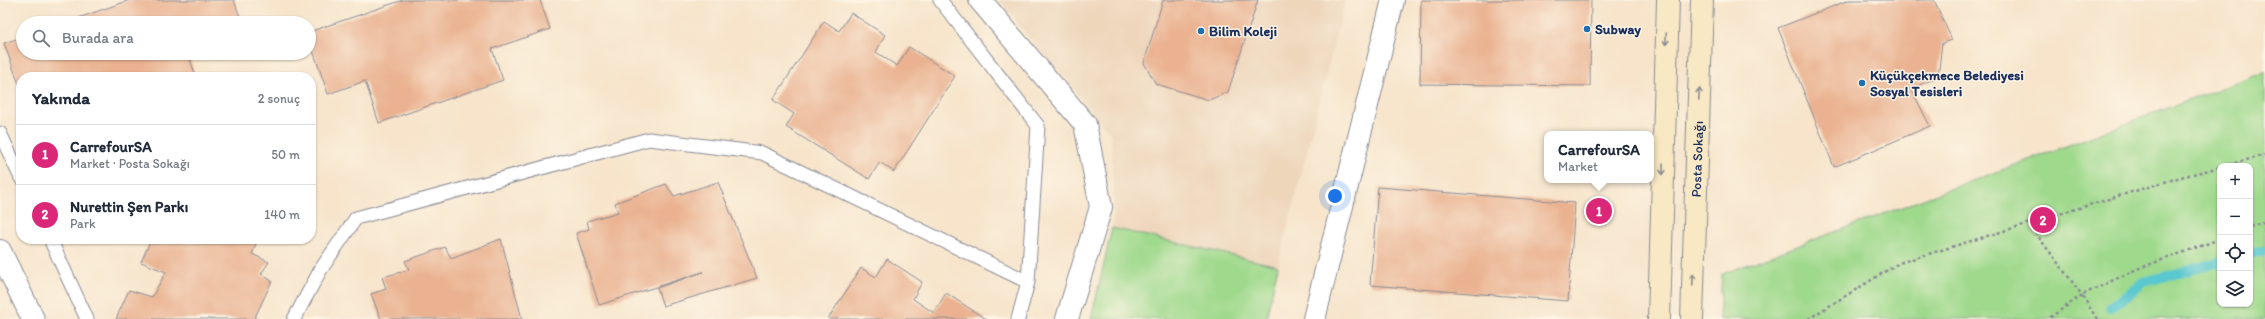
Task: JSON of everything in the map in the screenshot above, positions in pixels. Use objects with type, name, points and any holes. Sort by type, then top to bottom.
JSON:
[{"type":"street","points":[[980,0],[1085,124],[1102,207],[1067,319]]},
{"type":"street","points":[[1314,319],[1393,0]]},
{"type":"street","points":[[1659,319],[1668,0]]},
{"type":"street","name":"Posta Sokağı","points":[[1692,319],[1702,0]]},
{"type":"street","points":[[0,251],[33,319]]},
{"type":"lane","points":[[940,0],[1038,126],[1028,282],[1018,319]]},
{"type":"lane","points":[[0,133],[16,167]]},
{"type":"lane","points":[[294,319],[321,269],[356,218],[649,139],[762,154],[1028,282]]},
{"type":"lane","points":[[52,244],[88,319]]},
{"type":"path","points":[[2236,163],[2265,156]]},
{"type":"path","points":[[1809,319],[1899,263],[2181,176],[2217,168]]},
{"type":"path","points":[[2253,226],[2265,222]]},
{"type":"path","points":[[2028,224],[2082,295],[2097,319]]},
{"type":"path","points":[[2048,319],[2082,295],[2137,269],[2217,240]]},
{"type":"shaded area","points":[[998,0],[1345,0],[1278,266],[1112,228],[1114,211],[1111,134]]},
{"type":"green space","points":[[2265,72],[2265,319],[1719,319],[1722,274]]},
{"type":"green space","points":[[1112,228],[1278,266],[1266,319],[1091,319]]},
{"type":"building","points":[[130,0],[234,0],[240,16],[84,16]]},
{"type":"building","points":[[403,0],[540,0],[550,29],[492,49],[503,80],[379,123],[365,81],[328,94],[316,59],[316,30]]},
{"type":"building","name":"Bilim Koleji","points":[[1163,0],[1258,0],[1228,92],[1209,100],[1156,84],[1144,63]]},
{"type":"building","points":[[1421,0],[1591,0],[1590,86],[1420,84]]},
{"type":"building","name":"Küçükçekmece Belediyesi Sosyal Tesisleri","points":[[1849,0],[1934,0],[1952,40],[1942,43],[1938,77],[1911,89],[1930,126],[1834,167],[1778,28]]},
{"type":"building","points":[[851,13],[885,35],[876,52],[897,66],[909,47],[955,76],[894,172],[880,162],[869,179],[786,127],[794,114],[773,100],[824,21],[839,31]]},
{"type":"building","points":[[16,39],[16,60],[190,60],[194,72],[16,72],[16,76],[4,43]]},
{"type":"building","points":[[718,182],[757,278],[663,306],[657,288],[703,272],[599,305],[576,233],[589,229],[587,221],[618,212],[615,203],[666,184],[674,196]]},
{"type":"building","points":[[1378,187],[1575,203],[1568,301],[1370,285]]},
{"type":"building","points":[[501,239],[522,319],[381,319],[371,294],[386,289],[382,277],[409,270],[405,261],[445,247],[451,258]]},
{"type":"building","points":[[149,244],[256,244],[252,254],[269,262],[261,274],[272,281],[254,319],[116,319],[129,290],[152,297],[166,272],[141,262]]},
{"type":"building","points":[[887,259],[922,282],[913,299],[934,313],[946,293],[986,319],[828,319],[861,268],[876,277]]},
{"type":"waterway","points":[[2253,253],[2265,250]]},
{"type":"waterway","points":[[2110,308],[2144,282],[2217,263]]},
{"type":"place","name":"Subway","points":[[1587,29]]},
{"type":"place","name":"Bilim Koleji","points":[[1201,31]]},
{"type":"place","name":"Küçükçekmece Belediyesi Sosyal Tesisleri","points":[[1862,83]]},
{"type":"place","name":"CarrefourSA","points":[[1599,211]]},
{"type":"place","name":"Nurettin Şen Parkı","points":[[2043,220]]}]
